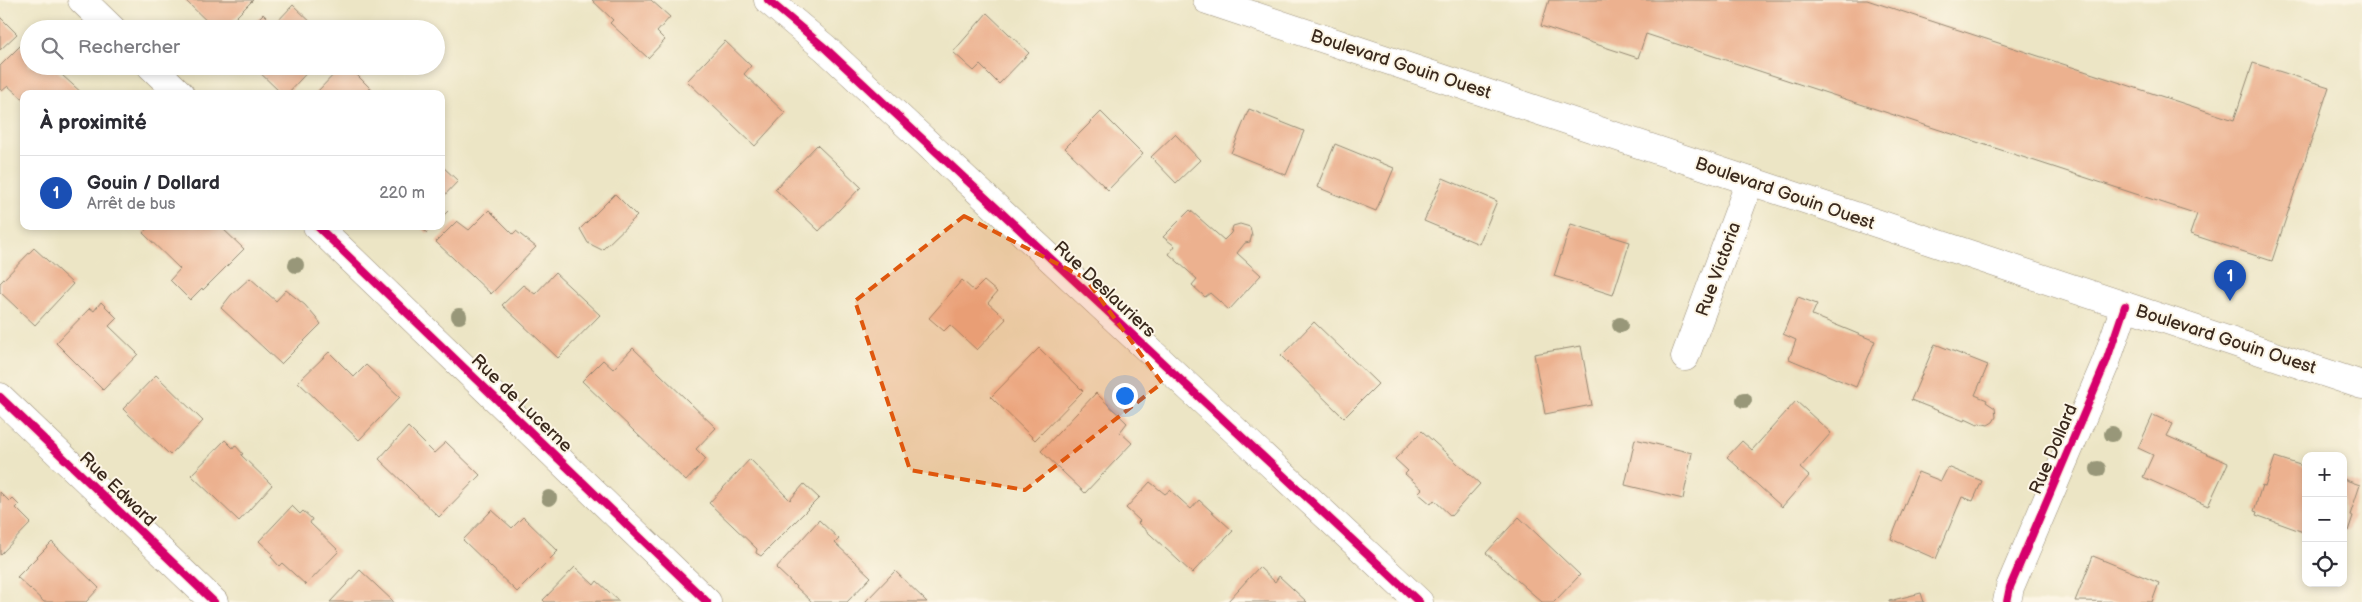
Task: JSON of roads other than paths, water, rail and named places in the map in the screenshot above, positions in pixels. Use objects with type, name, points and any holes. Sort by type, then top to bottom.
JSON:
[{"type":"street","points":[[82,0],[103,20]]},
{"type":"street","name":"Rue Deslauriers","points":[[768,0],[825,48],[1419,602]]},
{"type":"street","name":"Rue Deslauriers","points":[[788,0],[798,16],[825,48]]},
{"type":"street","name":"Boulevard Gouin Ouest","points":[[1208,0],[2362,385]]},
{"type":"street","points":[[160,75],[176,90]]},
{"type":"street","name":"Rue Victoria","points":[[1685,357],[1750,181]]},
{"type":"street","name":"Rue de Lucerne","points":[[321,230],[707,602]]},
{"type":"street","name":"Rue Dollard","points":[[2007,602],[2010,587],[2106,362],[2126,306]]},
{"type":"street","name":"Rue Edward","points":[[0,398],[214,602]]},
{"type":"place","name":"Gouin / Dollard","points":[[2230,301]]}]
